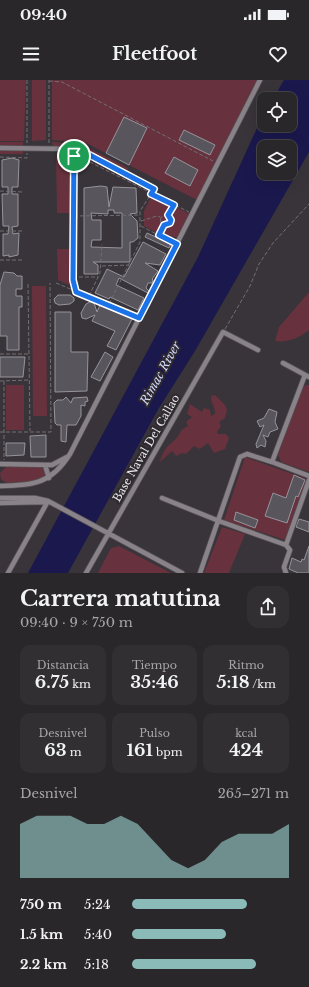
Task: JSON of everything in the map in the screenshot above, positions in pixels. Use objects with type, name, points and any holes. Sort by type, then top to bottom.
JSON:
[{"type":"street","points":[[0,486],[27,485],[49,478],[61,468],[69,456],[219,164],[260,80]]},
{"type":"street","points":[[0,148],[74,149],[82,151],[154,189]]},
{"type":"street","points":[[223,332],[258,350]]},
{"type":"street","name":"Base Naval Del Callao","points":[[86,573],[223,332]]},
{"type":"street","points":[[272,462],[307,376],[283,363]]},
{"type":"street","points":[[200,573],[240,457],[247,454],[309,476]]},
{"type":"street","points":[[2,465],[52,465],[69,456]]},
{"type":"street","points":[[45,465],[49,478]]},
{"type":"street","points":[[286,545],[309,480]]},
{"type":"street","points":[[0,498],[34,498],[48,501],[96,525],[108,534],[182,573]]},
{"type":"street","points":[[162,498],[219,521],[286,545],[290,550],[284,567],[286,573]]},
{"type":"street","points":[[0,503],[48,501]]},
{"type":"street","points":[[8,573],[48,501]]},
{"type":"path","points":[[0,157],[27,158],[27,80]]},
{"type":"path","points":[[49,149],[49,81],[62,82],[219,164]]},
{"type":"path","points":[[74,149],[73,277],[76,292]]},
{"type":"path","points":[[74,156],[80,157],[193,214]]},
{"type":"path","points":[[109,304],[140,242],[140,211],[154,189]]},
{"type":"path","points":[[0,191],[22,192]]},
{"type":"path","points":[[223,332],[250,286],[259,264],[273,243],[309,204]]},
{"type":"path","points":[[168,215],[174,205]]},
{"type":"path","points":[[141,221],[157,216],[161,217],[165,214],[168,215]]},
{"type":"path","points":[[73,216],[141,215]]},
{"type":"path","points":[[159,235],[164,225],[170,223],[171,220],[168,215]]},
{"type":"path","points":[[161,217],[161,223],[164,225]]},
{"type":"path","points":[[141,226],[177,244]]},
{"type":"path","points":[[0,231],[23,231]]},
{"type":"path","points":[[88,297],[99,277],[102,244]]},
{"type":"path","points":[[0,260],[23,260]]},
{"type":"path","points":[[101,266],[129,265]]},
{"type":"path","points":[[73,277],[99,277]]},
{"type":"path","points":[[0,432],[51,432],[50,283]]},
{"type":"path","points":[[56,283],[88,297],[109,304],[139,318]]},
{"type":"path","points":[[28,284],[30,432]]},
{"type":"path","points":[[0,354],[29,354]]},
{"type":"path","points":[[0,381],[29,380]]},
{"type":"path","points":[[2,465],[4,432],[4,381]]},
{"type":"shaded area","points":[[0,80],[26,80],[24,141],[0,141]]},
{"type":"shaded area","points":[[32,80],[46,80],[46,140],[32,141]]},
{"type":"shaded area","points":[[52,80],[258,80],[197,200],[86,143],[52,140]]},
{"type":"shaded area","points":[[0,142],[23,142],[23,154],[0,154]]},
{"type":"shaded area","points":[[52,142],[81,144],[128,168],[127,170],[75,146],[53,146]]},
{"type":"shaded area","points":[[56,157],[70,157],[71,213],[57,213]]},
{"type":"shaded area","points":[[152,195],[190,214],[177,238],[169,235],[167,238],[144,226],[144,211]]},
{"type":"shaded area","points":[[57,249],[71,249],[71,279],[74,287],[58,280]]},
{"type":"shaded area","points":[[32,286],[46,286],[47,416],[33,416]]},
{"type":"shaded area","points":[[309,292],[309,330],[293,339],[275,341],[279,327]]},
{"type":"shaded area","points":[[6,385],[24,385],[24,430],[6,430]]},
{"type":"shaded area","points":[[309,385],[309,472],[281,462],[278,455],[302,388]]},
{"type":"shaded area","points":[[215,395],[225,405],[227,410],[225,418],[219,422],[221,426],[217,432],[218,434],[226,434],[229,438],[225,449],[214,453],[208,443],[200,449],[194,446],[186,454],[182,453],[176,456],[172,451],[160,462],[162,455],[168,446],[177,438],[181,430],[188,426],[186,422],[192,417],[187,414],[190,404],[202,412],[204,408],[210,410],[211,416],[215,414],[211,396]]},
{"type":"shaded area","points":[[245,457],[307,479],[285,540],[224,520]]},
{"type":"shaded area","points":[[6,467],[40,467],[45,470],[45,475],[30,483],[17,484],[5,482],[1,479],[0,473]]},
{"type":"shaded area","points":[[222,527],[245,534],[229,573],[204,573]]},
{"type":"shaded area","points":[[119,546],[171,573],[98,573],[111,548]]},
{"type":"water","name":"Rimac River","points":[[284,80],[309,80],[309,152],[297,173],[297,140],[257,140],[257,180],[293,180],[195,351],[159,408],[68,573],[28,573],[198,257],[257,128],[257,132],[297,132],[297,92],[277,92]]},
{"type":"building","points":[[124,117],[147,128],[129,165],[106,153]]},
{"type":"building","points":[[184,130],[215,145],[210,155],[179,140]]},
{"type":"building","points":[[174,157],[198,170],[190,186],[165,173]]},
{"type":"building","points":[[12,158],[19,160],[18,187],[12,187],[12,194],[18,194],[18,226],[12,227],[13,234],[19,233],[18,255],[9,257],[9,255],[3,256],[3,234],[8,234],[9,226],[3,226],[2,194],[8,194],[8,187],[2,187],[2,160]]},
{"type":"building","points":[[101,186],[107,187],[109,207],[113,187],[136,188],[137,213],[130,214],[137,221],[138,238],[133,242],[130,242],[130,262],[93,262],[98,265],[98,274],[84,274],[84,188]],"holes":[[[108,210],[114,210],[114,213],[122,213],[122,248],[91,247],[92,240],[101,240],[101,220],[92,220],[91,213],[108,214]]]},
{"type":"building","points":[[147,233],[171,244],[169,248],[145,237]]},
{"type":"building","points":[[143,242],[166,254],[160,265],[145,263],[158,271],[152,279],[152,283],[148,283],[146,288],[149,291],[148,293],[119,278],[116,285],[144,298],[138,310],[110,297],[109,299],[95,293],[107,269],[124,277]]},
{"type":"building","points":[[4,272],[22,276],[22,289],[16,289],[16,296],[22,296],[22,307],[19,307],[19,350],[7,350],[7,336],[0,336],[0,285]]},
{"type":"building","points":[[58,295],[70,295],[74,298],[74,301],[70,304],[59,305],[55,303],[54,299]]},
{"type":"building","points":[[90,302],[94,303],[97,312],[100,305],[132,319],[116,350],[107,346],[115,331],[92,321],[95,315],[86,319],[82,318],[81,313],[86,304]]},
{"type":"building","points":[[55,312],[71,312],[71,352],[88,352],[87,391],[55,392]]},
{"type":"building","points":[[105,352],[113,357],[100,381],[91,377]]},
{"type":"building","points":[[0,357],[25,357],[23,377],[0,377]]},
{"type":"building","points":[[66,397],[71,403],[73,398],[87,397],[88,401],[85,402],[85,406],[81,405],[81,416],[76,425],[67,425],[66,442],[61,441],[61,425],[57,425],[55,423],[54,403],[57,400],[63,400]]},
{"type":"building","points":[[269,409],[277,412],[275,422],[278,429],[270,432],[268,437],[263,435],[266,441],[265,447],[261,445],[257,448],[256,444],[264,425],[260,427],[257,421],[264,418]]},
{"type":"building","points":[[46,435],[46,457],[31,457],[30,436]]},
{"type":"building","points":[[6,443],[25,443],[24,455],[6,456]]},
{"type":"building","points":[[294,475],[305,480],[298,497],[296,496],[287,523],[265,516],[273,493],[286,498]]},
{"type":"building","points":[[236,512],[258,520],[255,528],[234,520]]},
{"type":"building","points":[[299,519],[309,522],[309,532],[296,527]]},
{"type":"building","points":[[309,546],[309,573],[298,573],[289,569],[292,558],[301,562],[302,559],[304,560]]},
{"type":"route","points":[[74,149],[82,151],[154,189],[151,194],[174,205],[168,215],[171,218],[170,223],[164,225],[159,235],[177,244],[139,318],[109,304],[76,292],[73,280],[74,156],[74,149]]}]
